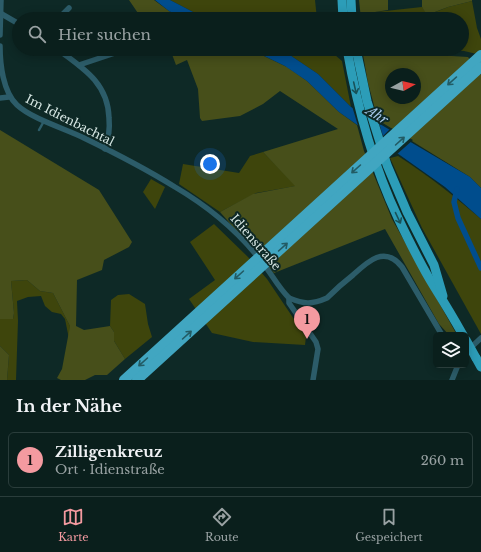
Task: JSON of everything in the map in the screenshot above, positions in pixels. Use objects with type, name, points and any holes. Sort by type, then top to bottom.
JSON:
[{"type":"highway","points":[[342,0],[343,12]]},
{"type":"highway","points":[[351,0],[352,12]]},
{"type":"highway","points":[[124,380],[481,55]]},
{"type":"highway","points":[[348,56],[362,119],[397,216],[435,288],[462,332]]},
{"type":"highway","points":[[357,56],[372,121],[394,183],[434,265],[444,301]]},
{"type":"highway","points":[[137,380],[481,67]]},
{"type":"highway","points":[[469,345],[481,367]]},
{"type":"street","points":[[0,35],[1,0]]},
{"type":"street","points":[[65,12],[69,8]]},
{"type":"street","points":[[0,14],[12,20]]},
{"type":"street","name":"Im Idienbachtal","points":[[0,46],[4,82],[9,97],[22,109],[124,159]]},
{"type":"street","points":[[67,56],[93,76],[106,99],[110,129],[105,149]]},
{"type":"street","points":[[79,65],[106,56]]},
{"type":"street","name":"Im Idienbachtal","points":[[0,98],[9,97]]},
{"type":"street","name":"Idienstraße","points":[[124,159],[175,187],[220,218],[262,261],[289,298],[289,303],[317,346],[313,380]]},
{"type":"street","points":[[289,298],[302,303],[319,301],[326,298],[373,258],[389,257],[397,260],[402,267],[440,332]]},
{"type":"street","points":[[469,349],[481,338]]},
{"type":"street","points":[[452,380],[457,368]]},
{"type":"lane","points":[[39,130],[45,121]]},
{"type":"green space","points":[[129,0],[154,0],[171,12],[137,12]]},
{"type":"green space","points":[[170,0],[315,0],[316,12],[193,12]]},
{"type":"green space","points":[[359,0],[388,0],[388,10],[360,12]]},
{"type":"green space","points":[[422,0],[472,0],[435,12],[425,12],[422,7]]},
{"type":"green space","points":[[472,1],[477,28],[481,39],[481,55],[469,52],[469,12],[436,12]]},
{"type":"green space","points":[[422,7],[426,12],[376,12]]},
{"type":"green space","points":[[173,56],[264,56],[287,67],[307,81],[339,112],[357,125],[364,151],[392,219],[455,332],[446,332],[439,324],[385,229],[274,273],[220,212],[253,194],[295,186],[263,152],[338,129],[280,91],[263,104],[240,116],[202,121],[200,118],[198,89],[187,60],[176,65]]},
{"type":"green space","points":[[291,56],[336,56],[342,61],[351,107],[318,74]]},
{"type":"green space","points":[[363,56],[468,57],[481,75],[481,188],[470,177],[378,120],[368,83]]},
{"type":"green space","points":[[0,130],[99,190],[132,242],[129,247],[104,260],[102,270],[77,280],[76,326],[84,330],[110,326],[114,332],[114,341],[125,359],[107,375],[95,375],[85,380],[61,380],[57,378],[62,369],[70,326],[53,293],[40,291],[27,280],[11,281],[14,313],[13,319],[0,319]]},
{"type":"green space","points":[[263,152],[296,186],[256,193],[220,212],[179,184],[183,164],[239,173],[250,156]]},
{"type":"green space","points":[[398,156],[441,186],[481,219],[481,334],[422,228],[390,158]]},
{"type":"green space","points":[[151,179],[165,187],[155,209],[143,192]]},
{"type":"green space","points":[[214,224],[248,257],[267,279],[306,337],[305,345],[253,342],[212,333],[189,299],[215,280],[190,242]]},
{"type":"green space","points":[[27,280],[40,291],[53,293],[70,326],[69,339],[65,319],[61,314],[52,312],[45,306],[41,296],[28,297],[17,301],[18,321],[16,380],[7,380],[9,355],[0,346],[0,319],[13,319],[14,313],[11,281]]},
{"type":"green space","points":[[129,294],[145,304],[148,324],[152,337],[125,359],[114,341],[114,332],[110,326],[111,300],[118,295]]},
{"type":"green space","points":[[0,346],[9,355],[7,380],[0,380]]},
{"type":"water","points":[[155,0],[170,0],[193,12],[171,12]]},
{"type":"water","points":[[264,56],[291,56],[318,74],[351,107],[470,177],[481,188],[481,219],[445,187],[339,112],[307,81],[285,66]]},
{"type":"pier","points":[[352,106],[378,120],[383,136],[391,128],[413,140],[396,155],[359,129]]},
{"type":"waterway","points":[[457,189],[454,202],[458,218],[481,268]]},
{"type":"place","name":"Zilligenkreuz","points":[[307,339]]},
{"type":"water label","name":"Ahr","points":[[377,115]]}]
